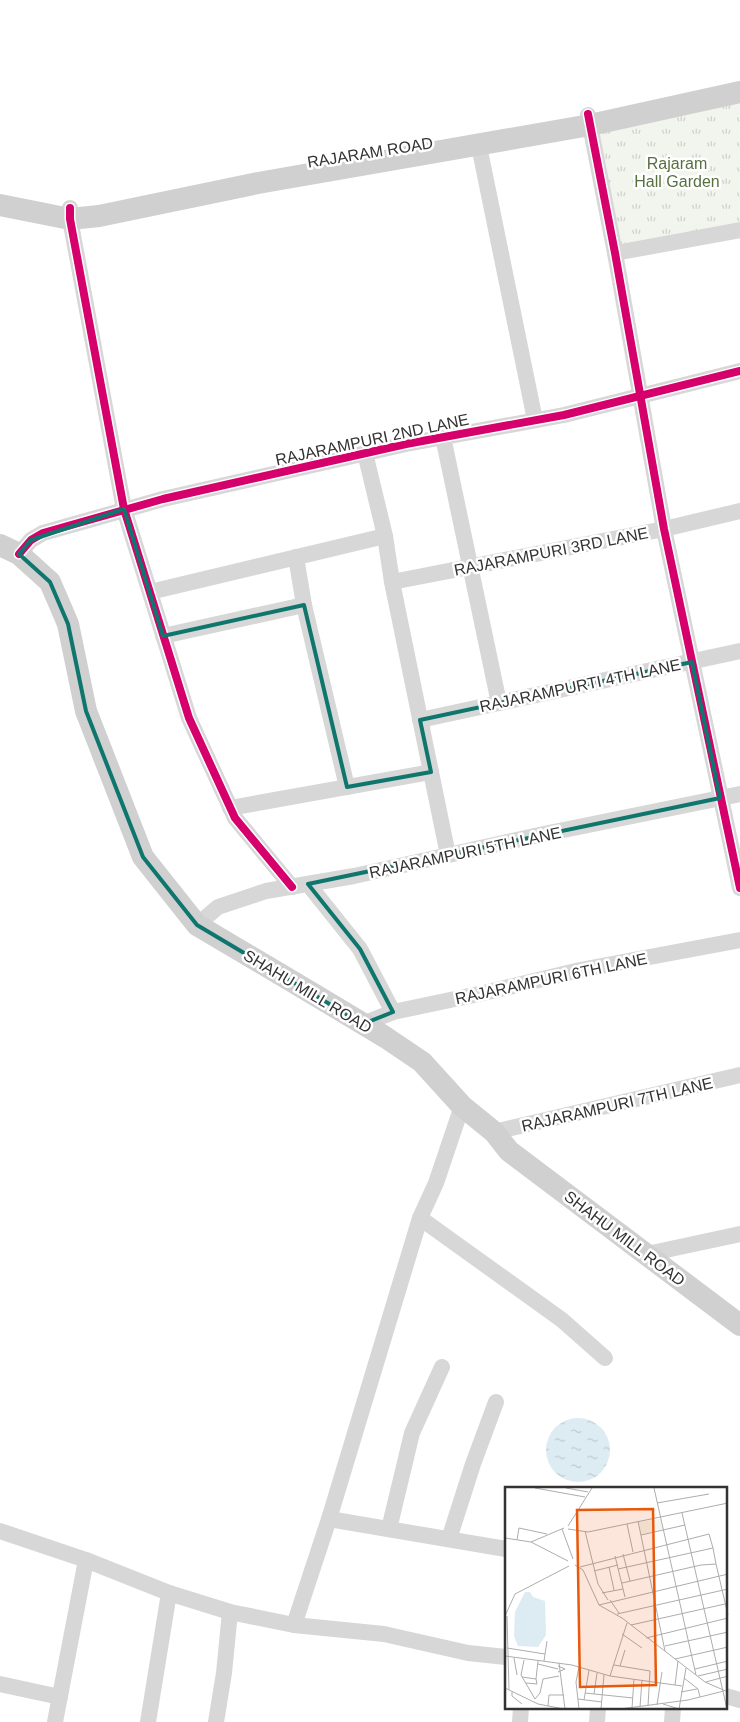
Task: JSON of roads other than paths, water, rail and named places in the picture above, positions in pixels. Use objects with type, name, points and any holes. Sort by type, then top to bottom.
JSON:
[{"type":"main road","name":"RAJARAM ROAD","points":[[0,193],[49,205],[70,213],[122,199],[271,167],[589,120],[740,82]]},
{"type":"main road","points":[[0,205],[99,216],[258,184],[479,146],[589,120],[740,92]]},
{"type":"main road","name":"SHAHU MILL ROAD","points":[[9,550],[50,582],[68,624],[86,711],[143,857],[197,925],[363,1024],[422,1062],[462,1106],[494,1132],[509,1151],[740,1325]]},
{"type":"street","points":[[589,120],[615,253],[664,529],[740,888]]},
{"type":"street","points":[[479,146],[534,420]]},
{"type":"street","points":[[70,213],[124,509],[188,718],[235,818],[360,949],[393,1012]]},
{"type":"street","points":[[615,253],[740,230]]},
{"type":"street","name":"RAJARAMPURI 2ND LANE","points":[[9,550],[43,533],[124,509],[365,453],[564,415],[740,370]]},
{"type":"street","points":[[443,437],[499,703]]},
{"type":"street","points":[[365,453],[385,536],[392,582],[448,855]]},
{"type":"street","name":"RAJARAMPURI 3RD LANE","points":[[392,582],[664,529],[740,511]]},
{"type":"street","points":[[150,592],[385,536]]},
{"type":"street","points":[[296,557],[304,605],[347,787]]},
{"type":"street","points":[[163,636],[304,605]]},
{"type":"street","name":"RAJARAMPURTI 4TH LANE","points":[[420,720],[740,651]]},
{"type":"street","points":[[230,808],[431,772]]},
{"type":"street","name":"RAJARAMPURI 5TH LANE","points":[[197,925],[218,907],[266,891],[354,876],[539,835],[740,794]]},
{"type":"street","name":"RAJARAMPURI 6TH LANE","points":[[363,1024],[393,1012],[580,970],[740,940]]},
{"type":"street","name":"RAJARAMPURI 7TH LANE","points":[[494,1132],[740,1075]]},
{"type":"street","points":[[294,1625],[329,1519],[420,1218],[436,1183],[462,1106]]},
{"type":"street","points":[[420,1218],[562,1320],[605,1358]]},
{"type":"street","points":[[647,1254],[740,1234]]},
{"type":"street","points":[[389,1529],[412,1433],[442,1367]]},
{"type":"street","points":[[449,1539],[473,1464],[496,1402]]},
{"type":"street","points":[[329,1519],[505,1549]]},
{"type":"street","points":[[0,1531],[86,1560],[169,1593],[230,1612],[294,1625],[384,1634],[468,1653],[505,1657]]},
{"type":"street","points":[[55,1722],[86,1560]]},
{"type":"street","points":[[148,1722],[169,1593]]},
{"type":"street","points":[[216,1722],[224,1673],[230,1612]]},
{"type":"street","points":[[0,1684],[60,1697]]},
{"type":"water","points":[[578,1418],[590,1420],[601,1427],[608,1438],[610,1450],[608,1462],[601,1473],[590,1480],[578,1482],[566,1480],[555,1473],[548,1462],[546,1450],[548,1438],[555,1427],[566,1420]]},
{"type":"park label","name":"Rajaram Hall Garden","points":[[677,172]]}]
